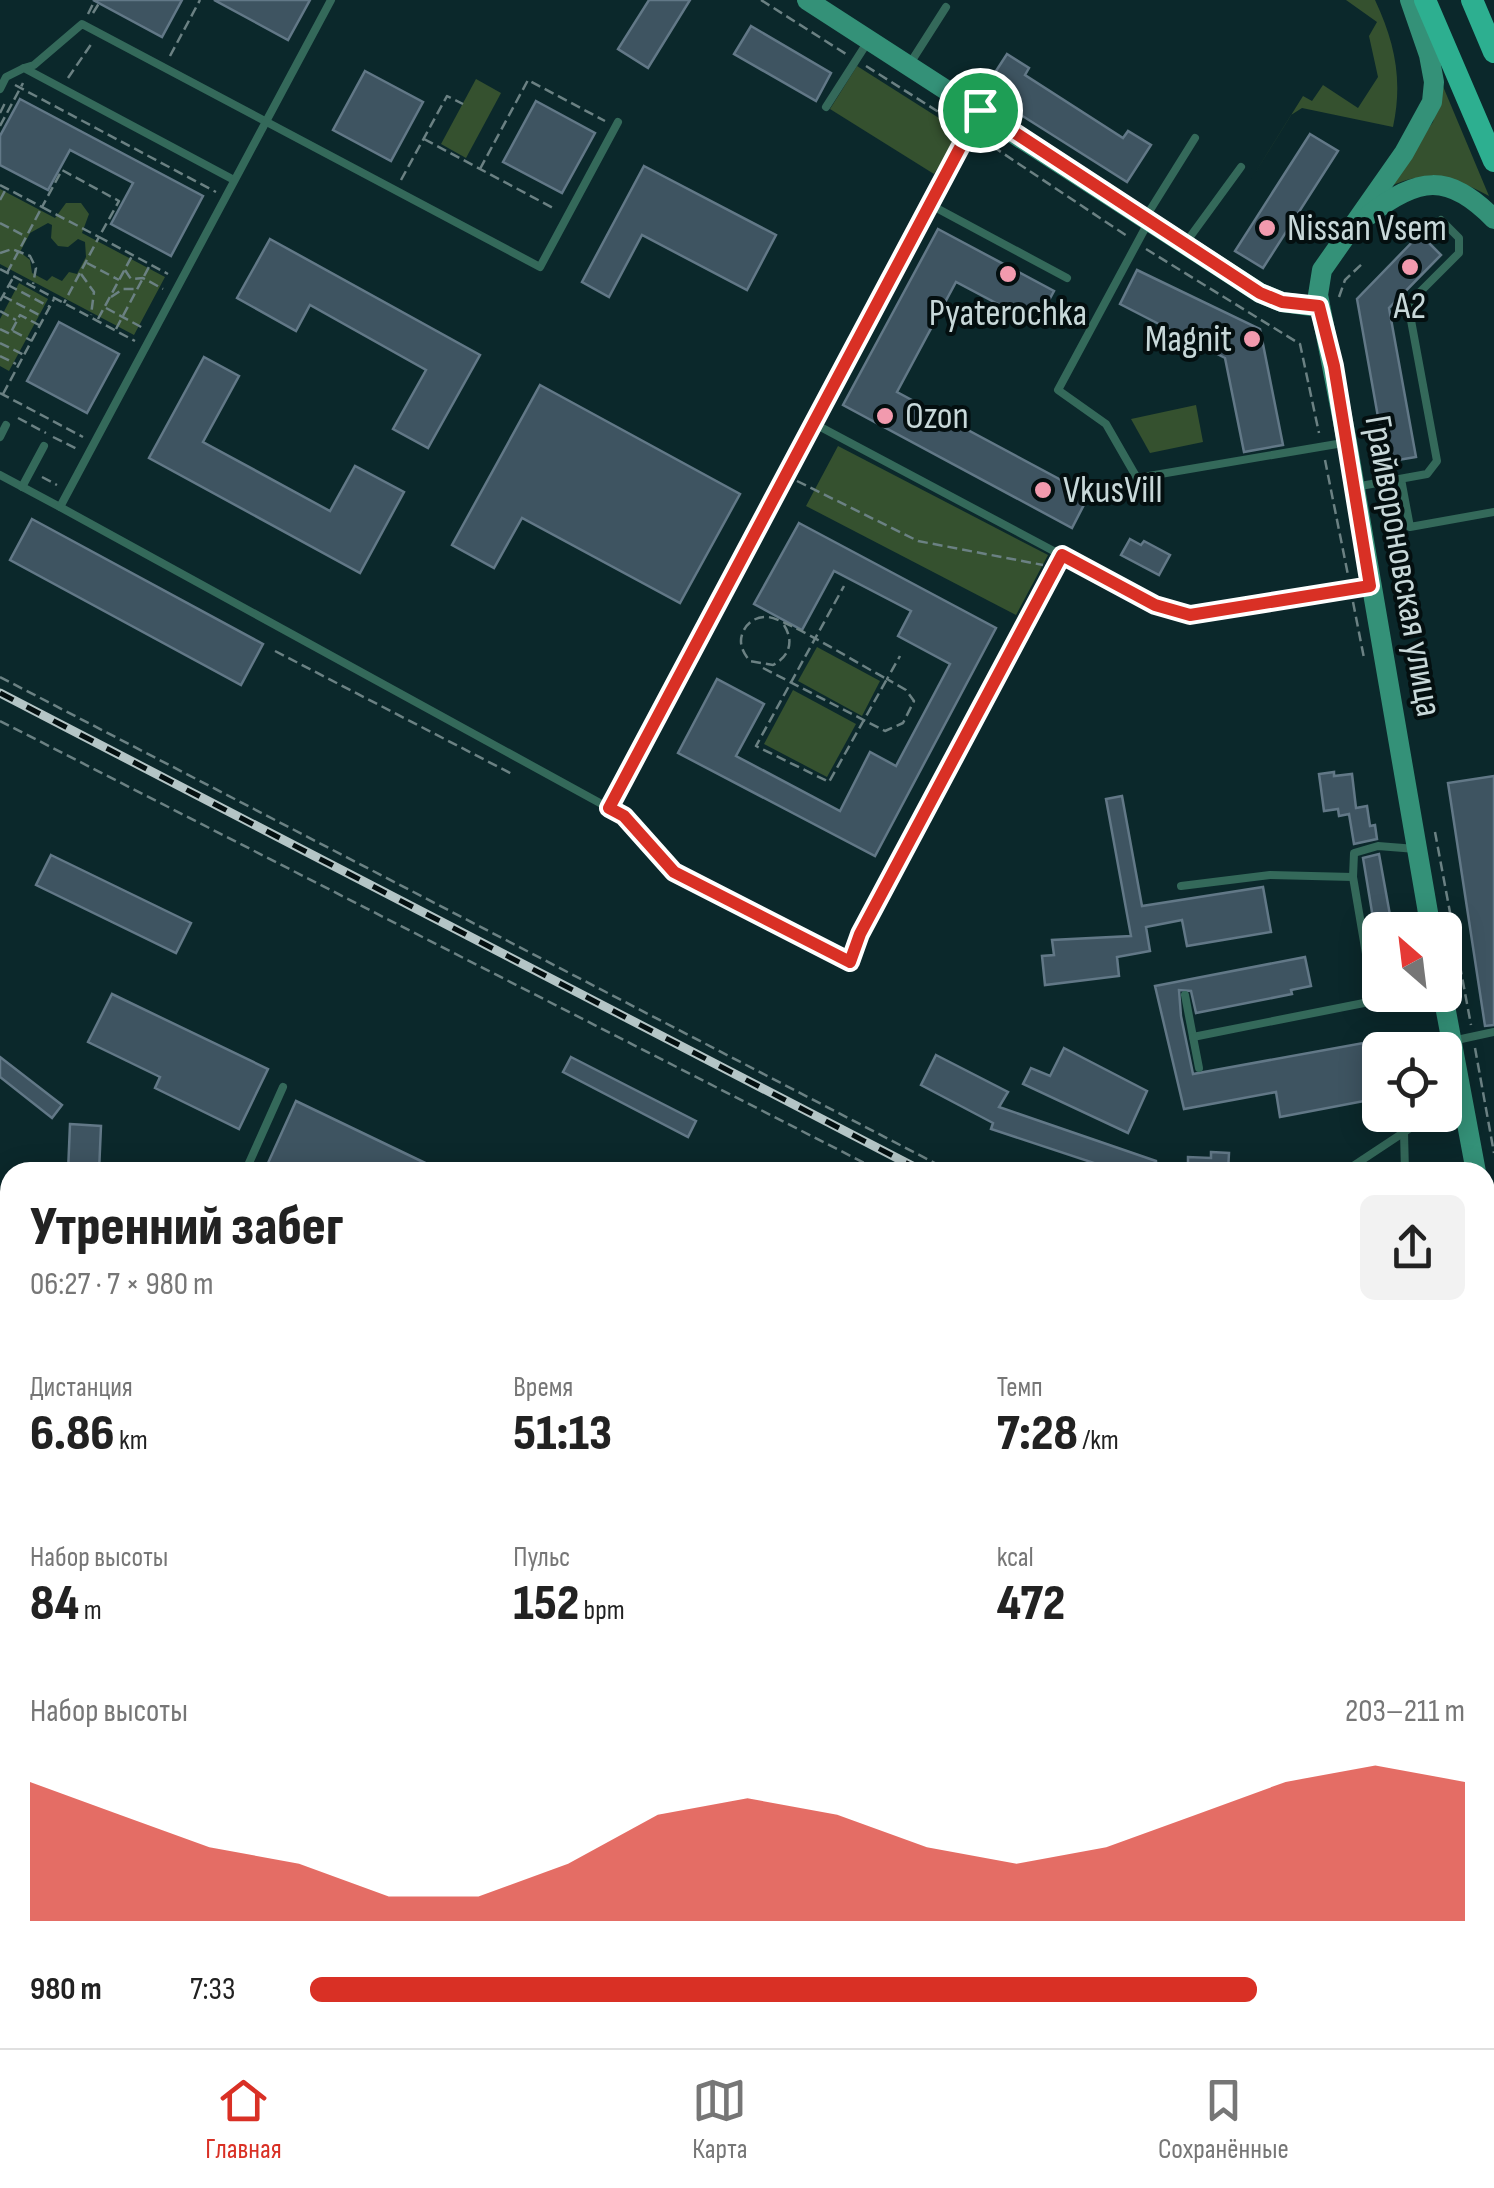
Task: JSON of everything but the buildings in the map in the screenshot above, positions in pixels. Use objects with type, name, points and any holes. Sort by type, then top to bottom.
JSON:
[{"type":"main road","points":[[807,0],[1260,293],[1282,302],[1319,306]]},
{"type":"main road","points":[[1356,226],[1424,123],[1432,102],[1434,82],[1429,55],[1410,0]]},
{"type":"main road","points":[[1425,0],[1494,161]]},
{"type":"main road","points":[[1472,0],[1494,52]]},
{"type":"main road","points":[[1356,226],[1392,198],[1428,184],[1449,186],[1466,194],[1494,219]]},
{"type":"main road","name":"Грайвороновская улица","points":[[1356,226],[1322,270],[1319,306],[1355,487],[1360,588],[1428,912]]},
{"type":"main road","points":[[1462,1129],[1473,1162]]},
{"type":"lane","points":[[60,507],[331,0]]},
{"type":"lane","points":[[909,65],[946,7]]},
{"type":"lane","points":[[0,90],[5,80],[46,56],[82,24],[540,267],[617,124]]},
{"type":"lane","points":[[826,107],[869,40]]},
{"type":"lane","points":[[26,70],[234,180]]},
{"type":"lane","points":[[609,808],[980,110]]},
{"type":"lane","points":[[1195,138],[1146,220],[1058,390],[1106,424],[1137,478],[1347,442]]},
{"type":"lane","points":[[1184,244],[1241,166]]},
{"type":"lane","points":[[929,204],[1067,278]]},
{"type":"lane","points":[[1355,487],[1428,474],[1437,461],[1408,304],[1459,253],[1458,238],[1441,220]]},
{"type":"lane","points":[[814,423],[1155,605],[1190,615],[1360,588]]},
{"type":"lane","points":[[0,437],[6,425]]},
{"type":"lane","points":[[22,487],[44,446]]},
{"type":"lane","points":[[0,475],[624,816],[674,872],[850,962],[860,934],[1062,555]]},
{"type":"lane","points":[[1401,479],[1410,528],[1494,512]]},
{"type":"lane","points":[[1193,1036],[1374,1001],[1352,877],[1354,852],[1378,846],[1416,849]]},
{"type":"lane","points":[[1181,886],[1270,874],[1352,877]]},
{"type":"lane","points":[[1185,996],[1199,1068]]},
{"type":"lane","points":[[1462,1039],[1494,1032]]},
{"type":"lane","points":[[249,1162],[283,1087]]},
{"type":"lane","points":[[1402,1162],[1404,1132]]},
{"type":"lane","points":[[1361,1162],[1404,1132]]},
{"type":"path","points":[[62,88],[104,26],[90,19],[101,0]]},
{"type":"path","points":[[170,56],[200,0]]},
{"type":"path","points":[[761,0],[1300,344],[1360,588],[1364,663]]},
{"type":"path","points":[[0,126],[26,70]]},
{"type":"path","points":[[5,80],[225,197]]},
{"type":"path","points":[[480,169],[528,80],[617,124]]},
{"type":"path","points":[[396,190],[447,96],[463,104]]},
{"type":"path","points":[[424,138],[567,216]]},
{"type":"path","points":[[7,272],[62,170],[119,200],[64,303]]},
{"type":"path","points":[[0,185],[180,281]]},
{"type":"path","points":[[0,200],[6,188]]},
{"type":"path","points":[[0,223],[26,237]]},
{"type":"path","points":[[0,253],[19,249],[30,256],[36,268],[32,286]]},
{"type":"path","points":[[97,321],[132,255]]},
{"type":"path","points":[[86,262],[119,280]]},
{"type":"path","points":[[115,330],[150,264]]},
{"type":"path","points":[[125,268],[131,279],[143,278],[163,289]]},
{"type":"path","points":[[0,269],[145,346]]},
{"type":"path","points":[[80,273],[94,292],[90,317]]},
{"type":"path","points":[[0,301],[14,276]]},
{"type":"path","points":[[8,285],[50,307]]},
{"type":"path","points":[[110,298],[123,290],[137,289]]},
{"type":"path","points":[[3,296],[44,318]]},
{"type":"path","points":[[54,298],[2,393],[94,442]]},
{"type":"path","points":[[104,308],[143,328]]},
{"type":"path","points":[[0,312],[17,320]]},
{"type":"path","points":[[0,329],[10,334],[20,315],[40,326]]},
{"type":"path","points":[[12,331],[32,341]]},
{"type":"path","points":[[0,342],[24,356]]},
{"type":"path","points":[[0,356],[18,366]]},
{"type":"path","points":[[12,415],[87,455]]},
{"type":"path","points":[[793,479],[918,541],[1055,567]]},
{"type":"path","points":[[844,586],[756,746],[829,782],[900,656]]},
{"type":"path","points":[[762,617],[814,640],[910,693],[914,701],[910,712],[894,730],[885,731],[863,721],[744,655],[743,631],[762,617]]},
{"type":"path","points":[[757,665],[773,666],[786,656],[790,640],[784,625]]},
{"type":"path","points":[[275,651],[514,774]]},
{"type":"path","points":[[0,677],[933,1162]]},
{"type":"path","points":[[0,721],[862,1162]]},
{"type":"green space","points":[[1346,0],[1375,0],[1395,62],[1393,127],[1302,108],[1291,115],[1303,96],[1312,101],[1323,85],[1358,108],[1378,77],[1369,36],[1377,22]]},
{"type":"green space","points":[[857,66],[961,132],[934,174],[830,109]]},
{"type":"green space","points":[[476,79],[501,93],[466,158],[441,144]]},
{"type":"green space","points":[[1442,84],[1489,196],[1451,180],[1425,177],[1386,189],[1433,122]]},
{"type":"green space","points":[[0,189],[55,218],[66,203],[81,203],[89,214],[82,233],[165,277],[134,335],[0,264]],"holes":[[[48,223],[52,225],[51,238],[58,246],[68,247],[78,239],[85,242],[86,257],[77,274],[69,272],[62,281],[52,276],[47,281],[32,273],[30,260],[20,252],[30,233]]]},
{"type":"green space","points":[[19,283],[48,299],[9,371],[0,366],[0,319]]},
{"type":"green space","points":[[1196,405],[1203,442],[1150,453],[1131,419]]},
{"type":"green space","points":[[838,446],[1048,555],[1016,615],[806,506]]},
{"type":"green space","points":[[817,647],[880,681],[862,716],[798,681]]},
{"type":"green space","points":[[793,690],[856,724],[827,777],[764,744]]},
{"type":"railway","points":[[0,693],[905,1162]]},
{"type":"place","name":"Nissan Vsem","points":[[1267,228]]},
{"type":"place","name":"A2","points":[[1410,267]]},
{"type":"place","name":"Pyaterochka","points":[[1008,274]]},
{"type":"place","name":"Magnit","points":[[1252,339]]},
{"type":"place","name":"Ozon","points":[[885,416]]},
{"type":"place","name":"VkusVill","points":[[1043,490]]},
{"type":"route","points":[[980,110],[1260,293],[1282,302],[1319,306],[1334,366],[1370,586],[1190,615],[1155,605],[1062,555],[860,934],[850,962],[674,872],[624,816],[609,808],[980,110]]}]
